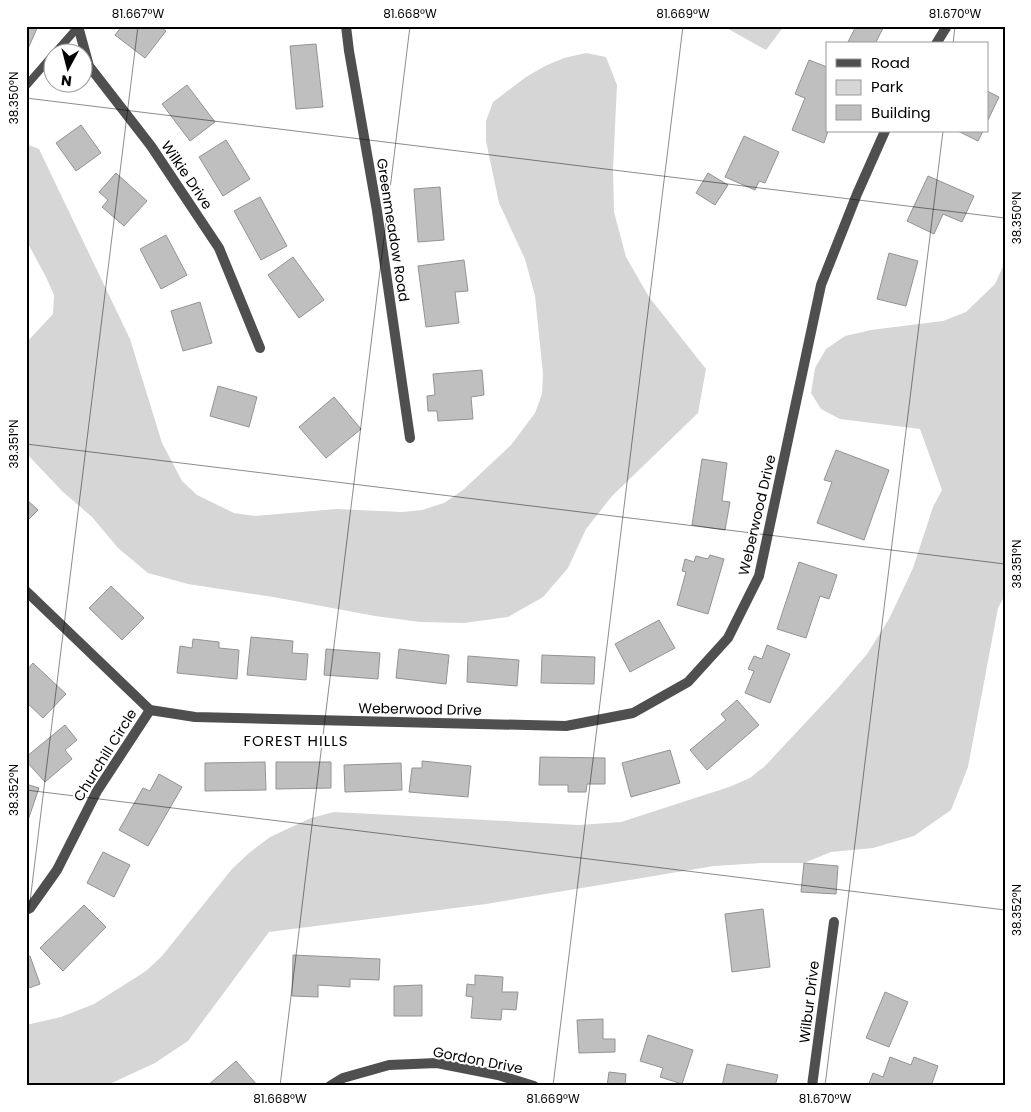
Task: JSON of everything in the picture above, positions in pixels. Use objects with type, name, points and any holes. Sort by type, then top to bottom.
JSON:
[{"type":"street","name":"Greenmeadow Road","points":[[346,26],[377,211],[410,438]]},
{"type":"street","points":[[937,42],[947,26]]},
{"type":"street","name":"Wilkie Drive","points":[[78,27],[89,66],[151,146],[219,248],[260,348]]},
{"type":"street","name":"Weberwood Drive","points":[[150,710],[195,718],[566,726],[633,713],[688,682],[728,638],[759,576],[822,285],[857,194],[885,132]]},
{"type":"street","name":"Churchill Circle","points":[[26,591],[150,710],[97,791],[56,870],[30,908],[26,910]]},
{"type":"street","name":"Wilbur Drive","points":[[812,1086],[834,922]]},
{"type":"street","name":"Gordon Drive","points":[[330,1086],[343,1078],[389,1065],[437,1063],[534,1086]]},
{"type":"lane","points":[[65,42],[78,27]]},
{"type":"lane","points":[[26,86],[42,68]]},
{"type":"green space","points":[[723,26],[784,26],[766,50]]},
{"type":"green space","points":[[586,53],[606,57],[617,85],[613,169],[614,212],[626,257],[649,297],[706,369],[698,413],[612,496],[586,529],[568,568],[543,597],[508,617],[464,623],[420,622],[188,584],[148,573],[118,548],[92,517],[62,491],[26,453],[26,343],[53,314],[54,295],[26,240],[26,144],[39,149],[130,339],[162,443],[182,481],[197,495],[234,513],[255,516],[336,509],[402,512],[422,510],[444,503],[463,490],[511,445],[535,413],[542,394],[543,374],[535,296],[525,259],[499,203],[486,141],[486,121],[493,102],[526,77],[564,58]]},
{"type":"green space","points":[[1005,262],[1005,595],[998,608],[968,767],[951,810],[914,836],[873,848],[831,852],[804,863],[714,866],[486,904],[269,932],[188,1041],[155,1063],[101,1086],[26,1086],[26,1025],[61,1017],[94,1004],[146,971],[162,956],[232,869],[249,853],[270,837],[311,818],[334,812],[579,825],[621,822],[729,787],[750,778],[765,766],[867,654],[889,619],[913,568],[933,507],[942,490],[920,429],[840,419],[821,409],[811,393],[815,368],[826,349],[845,336],[871,330],[943,321],[966,312],[995,284]]},
{"type":"building","points":[[26,26],[38,26],[27,51],[26,50]]},
{"type":"building","points":[[122,26],[159,26],[166,31],[145,58],[115,35]]},
{"type":"building","points":[[856,26],[884,26],[876,42],[848,42]]},
{"type":"building","points":[[316,44],[323,107],[296,109],[290,46]]},
{"type":"building","points":[[809,60],[826,67],[826,132],[828,132],[824,143],[792,130],[805,98],[795,94]]},
{"type":"building","points":[[187,85],[215,122],[190,141],[162,104]]},
{"type":"building","points":[[988,92],[999,97],[988,120]]},
{"type":"building","points":[[81,125],[101,153],[76,171],[56,143]]},
{"type":"building","points":[[960,132],[982,132],[978,141]]},
{"type":"building","points":[[744,136],[779,152],[765,183],[759,181],[755,190],[725,177]]},
{"type":"building","points":[[226,140],[250,179],[223,196],[199,157]]},
{"type":"building","points":[[116,173],[147,201],[124,226],[102,207],[108,200],[99,192]]},
{"type":"building","points":[[708,173],[728,185],[715,205],[696,193]]},
{"type":"building","points":[[928,176],[974,196],[962,222],[943,214],[934,234],[907,221]]},
{"type":"building","points":[[440,187],[444,240],[418,242],[414,189]]},
{"type":"building","points":[[260,197],[287,246],[261,260],[234,211]]},
{"type":"building","points":[[166,235],[187,275],[161,289],[140,249]]},
{"type":"building","points":[[889,253],[918,261],[906,306],[877,299]]},
{"type":"building","points":[[293,257],[324,300],[299,318],[268,275]]},
{"type":"building","points":[[464,260],[468,291],[455,292],[459,323],[426,327],[418,266]]},
{"type":"building","points":[[200,302],[212,343],[183,351],[171,311]]},
{"type":"building","points":[[482,370],[484,395],[471,397],[473,419],[438,421],[437,411],[428,411],[427,396],[435,395],[433,374]]},
{"type":"building","points":[[218,386],[257,397],[249,427],[210,416]]},
{"type":"building","points":[[334,397],[361,429],[326,458],[299,427]]},
{"type":"building","points":[[836,450],[889,470],[864,540],[817,523],[832,482],[824,480]]},
{"type":"building","points":[[702,459],[727,463],[722,501],[730,502],[725,530],[692,525]]},
{"type":"building","points":[[26,499],[38,510],[26,522]]},
{"type":"building","points":[[710,555],[724,559],[708,614],[677,605],[686,572],[682,571],[685,559],[694,562],[696,556],[708,559]]},
{"type":"building","points":[[799,562],[837,575],[829,599],[820,596],[806,638],[777,629]]},
{"type":"building","points":[[111,586],[144,618],[122,640],[89,608]]},
{"type":"building","points":[[659,620],[675,648],[630,672],[615,644]]},
{"type":"building","points":[[251,637],[293,641],[292,653],[308,654],[306,680],[247,675]]},
{"type":"building","points":[[193,639],[219,642],[219,648],[239,650],[237,679],[177,673],[180,646],[192,648]]},
{"type":"building","points":[[767,645],[790,654],[770,703],[745,693],[754,671],[748,669],[754,656],[762,659]]},
{"type":"building","points":[[326,649],[380,653],[378,679],[324,675]]},
{"type":"building","points":[[399,649],[449,655],[446,684],[396,678]]},
{"type":"building","points":[[542,655],[595,657],[594,684],[541,683]]},
{"type":"building","points":[[468,656],[519,660],[517,686],[467,682]]},
{"type":"building","points":[[33,663],[66,694],[43,718],[26,702],[26,671]]},
{"type":"building","points":[[737,700],[759,725],[707,770],[690,750],[726,720],[721,714]]},
{"type":"building","points":[[65,725],[77,740],[65,750],[72,759],[45,782],[26,761],[26,757]]},
{"type":"building","points":[[670,750],[680,783],[631,797],[622,763]]},
{"type":"building","points":[[540,757],[605,758],[605,784],[587,784],[586,792],[568,792],[568,785],[539,785]]},
{"type":"building","points":[[422,761],[471,766],[468,797],[409,792],[412,768],[422,768]]},
{"type":"building","points":[[265,762],[266,790],[205,791],[205,763]]},
{"type":"building","points":[[276,762],[331,762],[331,788],[276,789]]},
{"type":"building","points":[[401,763],[402,790],[345,792],[344,765]]},
{"type":"building","points":[[159,774],[182,787],[148,846],[119,830],[143,788],[150,791]]},
{"type":"building","points":[[26,784],[39,788],[26,826]]},
{"type":"building","points":[[103,852],[130,865],[114,897],[87,883]]},
{"type":"building","points":[[804,863],[838,866],[836,894],[801,892]]},
{"type":"building","points":[[84,905],[106,927],[63,971],[40,948]]},
{"type":"building","points":[[763,909],[770,967],[732,972],[725,914]]},
{"type":"building","points":[[293,955],[380,959],[379,980],[350,979],[350,987],[318,985],[318,997],[292,996]]},
{"type":"building","points":[[30,956],[40,984],[26,989],[26,957]]},
{"type":"building","points":[[475,975],[503,977],[502,992],[518,992],[516,1010],[502,1009],[501,1020],[471,1018],[473,997],[466,996],[467,984],[475,985]]},
{"type":"building","points":[[422,985],[422,1016],[394,1016],[394,986]]},
{"type":"building","points":[[885,992],[908,1002],[889,1047],[866,1038]]},
{"type":"building","points":[[603,1019],[603,1039],[615,1039],[615,1052],[579,1053],[577,1020]]},
{"type":"building","points":[[648,1035],[693,1050],[682,1084],[660,1077],[663,1068],[640,1061]]},
{"type":"building","points":[[890,1057],[911,1065],[914,1057],[938,1066],[931,1086],[868,1086],[873,1073],[883,1077]]},
{"type":"building","points":[[236,1061],[258,1086],[207,1086]]},
{"type":"building","points":[[727,1064],[778,1075],[775,1086],[722,1086]]},
{"type":"building","points":[[609,1072],[626,1074],[625,1086],[607,1086]]},
{"type":"district","name":"FOREST HILLS","points":[[296,741]]}]
